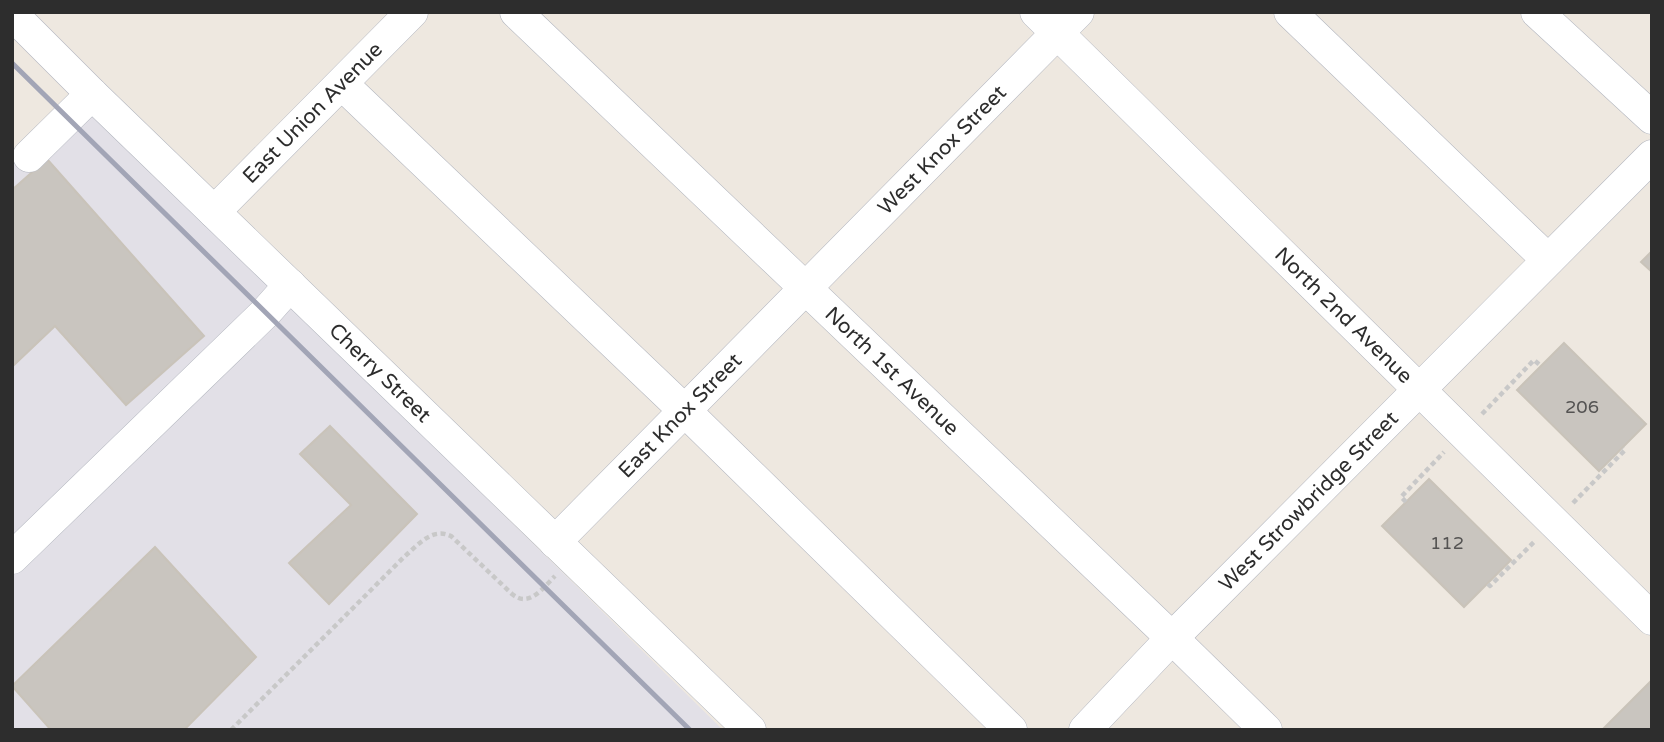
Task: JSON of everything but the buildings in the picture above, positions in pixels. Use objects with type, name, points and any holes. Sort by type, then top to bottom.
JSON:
[{"type":"street","name":"East Union Avenue","points":[[214,212],[412,12]]},
{"type":"street","name":"North 1st Avenue","points":[[516,12],[1266,730]]},
{"type":"street","points":[[1290,12],[1548,260]]},
{"type":"street","points":[[1537,12],[1652,118]]},
{"type":"street","name":"Cherry Street","points":[[12,14],[749,730]]},
{"type":"street","name":"West Knox Street","points":[[807,289],[1057,19]]},
{"type":"street","name":"North 2nd Avenue","points":[[1057,19],[1419,390],[1652,619]]},
{"type":"street","points":[[342,83],[685,411],[1011,730]]},
{"type":"street","points":[[29,156],[92,94]]},
{"type":"street","name":"West Strowbridge Street","points":[[1085,730],[1172,638],[1652,156]]},
{"type":"street","points":[[12,558],[266,312],[290,285]]},
{"type":"street","name":"East Knox Street","points":[[564,550],[685,411],[807,289]]},
{"type":"path","points":[[1406,502],[1401,497],[1534,360],[1541,366]]},
{"type":"path","points":[[1488,584],[1490,586],[1554,522],[1625,450],[1623,448]]},
{"type":"path","points":[[231,730],[404,557],[431,535],[442,533],[451,536],[512,594],[522,600],[531,599],[564,550]]},
{"type":"shaded area","points":[[73,92],[723,730],[12,730],[12,154]]},
{"type":"railway","points":[[12,63],[690,730]]}]
